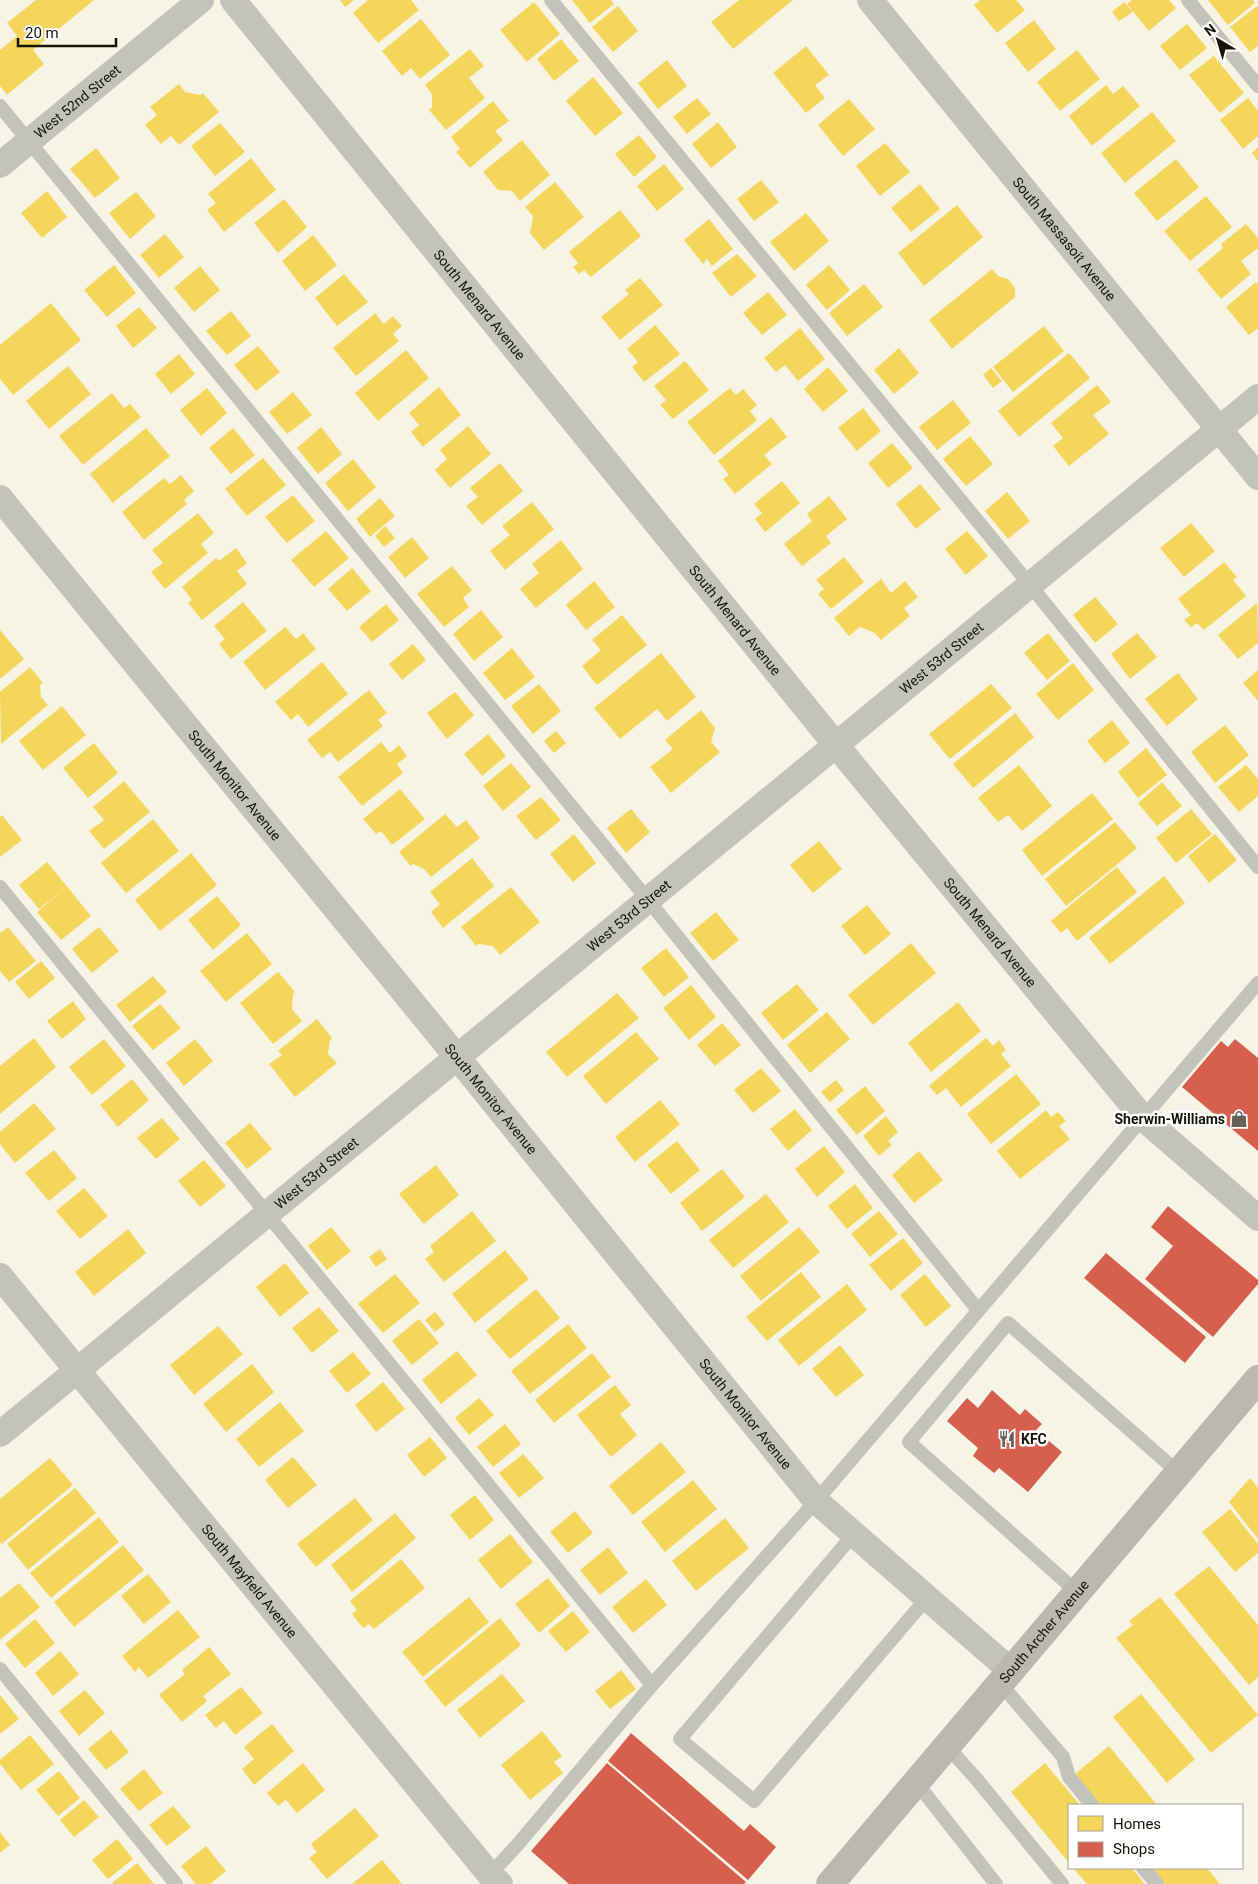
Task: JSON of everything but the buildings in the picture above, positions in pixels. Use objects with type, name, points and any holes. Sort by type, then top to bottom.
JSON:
[{"type":"main road","name":"South Archer Avenue","points":[[833,1883],[916,1782],[1258,1379]]},
{"type":"street","name":"West 52nd Street","points":[[0,165],[201,0]]},
{"type":"street","name":"South Menard Avenue","points":[[233,0],[836,745],[1143,1118],[1258,1218]]},
{"type":"street","name":"South Massasoit Avenue","points":[[870,0],[1258,477]]},
{"type":"street","name":"West 53rd Street","points":[[0,1434],[1258,397]]},
{"type":"street","name":"South Monitor Avenue","points":[[0,498],[457,1057],[816,1501],[927,1598],[1006,1677]]},
{"type":"street","name":"South Mayfield Avenue","points":[[0,1276],[490,1881]]},
{"type":"lane","points":[[551,0],[1258,867]]},
{"type":"lane","points":[[1188,0],[1258,86]]},
{"type":"lane","points":[[0,106],[648,900],[978,1310]]},
{"type":"lane","points":[[0,887],[652,1685]]},
{"type":"lane","points":[[490,1881],[519,1843],[652,1685],[816,1501],[1258,983]]},
{"type":"lane","points":[[1077,1592],[909,1442],[1008,1323],[1178,1473]]},
{"type":"lane","points":[[854,1534],[680,1739],[754,1801],[927,1598]]},
{"type":"lane","points":[[0,1669],[176,1884]]},
{"type":"lane","points":[[1006,1677],[1062,1757],[1069,1777],[1091,1804]]},
{"type":"lane","points":[[947,1746],[979,1782],[1062,1884]]},
{"type":"lane","points":[[916,1782],[996,1884]]},
{"type":"lane","points":[[1144,1869],[1157,1884]]},
{"type":"place","name":"Sherwin-Williams","points":[[1239,1119]]},
{"type":"place","name":"KFC","points":[[1007,1439]]}]
